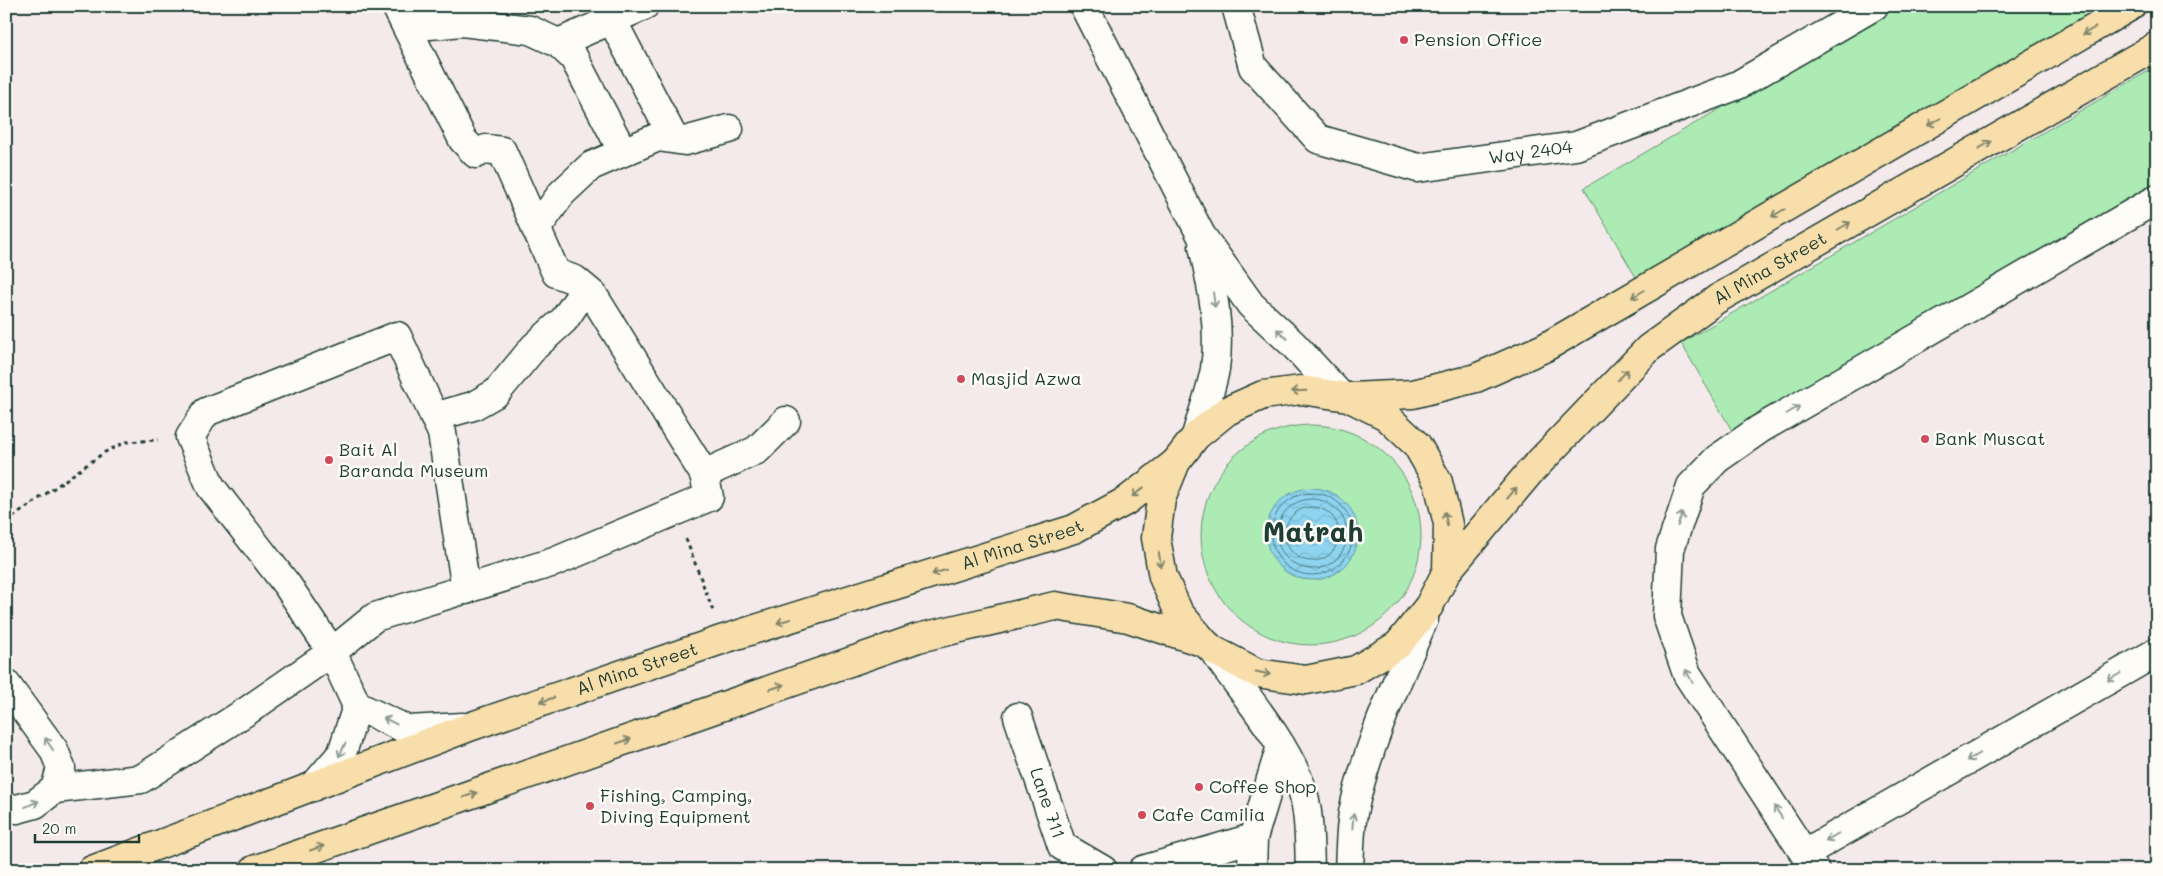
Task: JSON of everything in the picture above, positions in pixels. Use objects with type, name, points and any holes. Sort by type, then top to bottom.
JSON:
[{"type":"main road","points":[[1209,647],[1179,613],[1163,577],[1156,538],[1161,498],[1176,462],[1196,436],[1227,411],[1263,395],[1301,390],[1344,396],[1413,394],[1476,378],[1544,348],[2131,6]]},
{"type":"main road","name":"Al Mina Street","points":[[1447,571],[1530,472],[1649,348],[1716,299],[2157,46]]},
{"type":"main road","points":[[254,870],[918,638],[1056,606],[1128,618],[1209,647],[1258,673],[1306,680],[1356,670],[1398,645],[1429,606],[1447,571],[1448,524],[1438,482],[1418,445],[1386,416],[1344,396]]},
{"type":"main road","name":"Al Mina Street","points":[[92,870],[472,726],[724,640],[1074,529],[1126,501],[1176,462]]},
{"type":"street","points":[[558,43],[644,6]]},
{"type":"street","points":[[1084,6],[1201,235],[1251,306],[1293,344],[1344,396]]},
{"type":"street","name":"Way 2404","points":[[1236,6],[1252,67],[1318,139],[1418,168],[1576,146],[1738,85],[1874,6]]},
{"type":"street","points":[[402,17],[530,30],[558,43],[574,58],[623,152]]},
{"type":"street","points":[[6,807],[17,809],[34,804],[54,789],[141,779],[247,711],[332,652],[375,617],[554,562],[709,496],[704,474],[593,295],[574,280],[556,273],[502,150],[486,149],[476,154],[469,150],[402,17]]},
{"type":"street","points":[[612,20],[674,139]]},
{"type":"street","points":[[536,229],[562,193],[591,166],[658,137],[685,141],[729,129]]},
{"type":"street","points":[[2157,199],[1760,429],[1717,459],[1691,486],[1670,550],[1667,616],[1687,674],[1810,861],[2157,652]]},
{"type":"street","points":[[1196,436],[1214,370],[1217,335],[1215,298],[1201,235]]},
{"type":"street","points":[[434,417],[472,406],[496,392],[534,347],[564,320],[585,289]]},
{"type":"street","points":[[466,590],[442,433],[397,336],[206,412],[190,437],[211,487],[287,585],[332,652],[357,706],[408,730],[472,726]]},
{"type":"street","points":[[704,474],[757,450],[786,421]]},
{"type":"street","points":[[1349,870],[1353,814],[1367,762],[1387,705],[1429,606]]},
{"type":"street","points":[[1209,647],[1281,746],[1301,786],[1307,823],[1310,870]]},
{"type":"street","points":[[6,684],[54,750],[61,768],[54,789]]},
{"type":"street","points":[[313,787],[342,753],[357,706]]},
{"type":"street","name":"Lane 711","points":[[1018,717],[1062,846],[1103,870]]},
{"type":"street","points":[[1252,870],[1253,838],[1281,746]]},
{"type":"street","points":[[1160,868],[1253,838]]},
{"type":"path","points":[[6,522],[104,452],[126,442],[190,437]]},
{"type":"path","points":[[676,511],[724,640]]},
{"type":"green space","points":[[1896,6],[2106,6],[1637,279],[1584,188]]},
{"type":"green space","points":[[2157,66],[2157,187],[1734,434],[1681,343]]},
{"type":"green space","points":[[1300,425],[1322,425],[1353,433],[1372,443],[1389,457],[1403,474],[1413,493],[1419,513],[1421,535],[1419,557],[1413,577],[1403,596],[1389,613],[1372,627],[1343,641],[1322,645],[1300,645],[1279,641],[1259,632],[1241,620],[1226,605],[1214,587],[1205,567],[1201,546],[1201,524],[1205,503],[1214,483],[1226,465],[1241,450],[1259,438],[1279,429]]},
{"type":"water","points":[[1312,488],[1330,491],[1345,501],[1355,516],[1358,534],[1355,552],[1345,567],[1330,577],[1312,580],[1294,577],[1279,567],[1269,552],[1266,534],[1269,516],[1279,501],[1294,491]]},
{"type":"place","name":"Pension Office","points":[[1404,40]]},
{"type":"place","name":"Masjid Azwa","points":[[961,379]]},
{"type":"place","name":"Bank Muscat","points":[[1925,439]]},
{"type":"place","name":"Bait Al Baranda Museum","points":[[329,460]]},
{"type":"place","name":"Coffee Shop","points":[[1199,787]]},
{"type":"place","name":"Fishing, Camping, Diving Equipment","points":[[590,806]]},
{"type":"place","name":"Cafe Camilia","points":[[1142,815]]},
{"type":"district","name":"Matrah","points":[[1313,532]]}]
